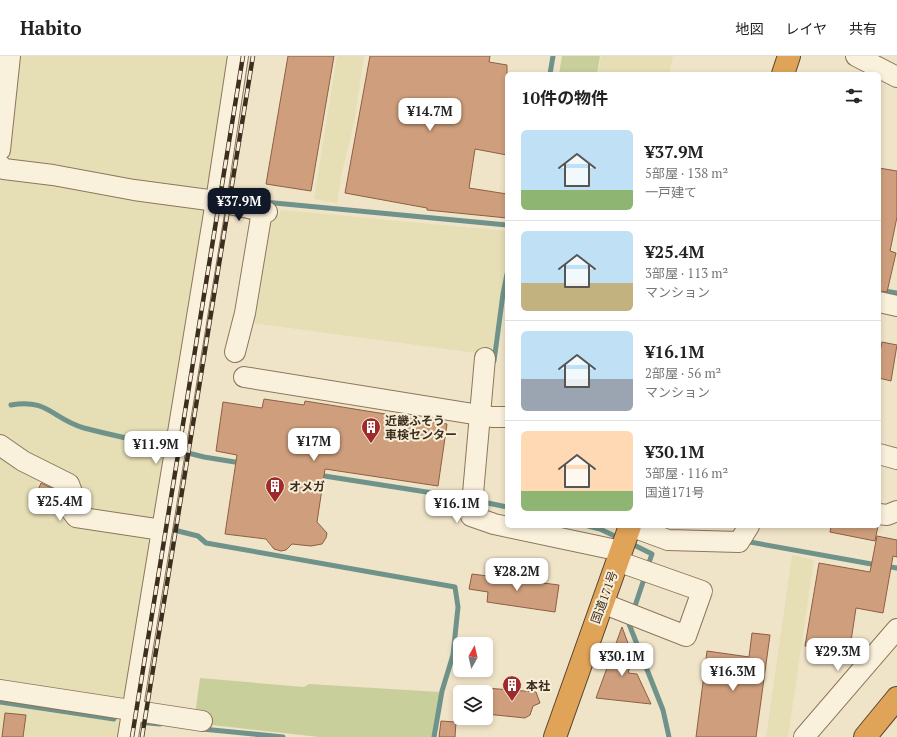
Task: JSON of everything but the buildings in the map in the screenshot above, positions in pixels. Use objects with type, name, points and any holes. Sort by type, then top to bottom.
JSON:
[{"type":"highway","points":[[784,72],[789,56]]},
{"type":"highway","name":"国道171号","points":[[555,737],[625,540]]},
{"type":"highway","points":[[865,737],[897,698]]},
{"type":"street","points":[[0,150],[10,56]]},
{"type":"street","points":[[128,737],[238,56]]},
{"type":"street","points":[[856,56],[897,78]]},
{"type":"street","points":[[0,165],[4,170],[53,175],[134,190],[216,195],[265,211],[245,313],[235,352]]},
{"type":"street","points":[[485,358],[492,416],[471,516],[494,524],[505,525]]},
{"type":"street","points":[[244,377],[492,416]]},
{"type":"street","points":[[0,445],[23,461],[69,484],[72,492],[70,509],[76,517],[162,530]]},
{"type":"street","points":[[881,455],[897,459]]},
{"type":"street","points":[[881,514],[887,515],[897,511]]},
{"type":"street","points":[[527,528],[625,540],[739,542],[748,528]]},
{"type":"street","points":[[602,603],[686,636],[702,591],[648,572],[625,540]]},
{"type":"street","points":[[804,737],[897,629]]},
{"type":"street","points":[[0,690],[202,722]]},
{"type":"shaded area","points":[[0,56],[231,56],[155,521],[82,511],[77,506],[80,483],[74,477],[57,470],[0,436]]},
{"type":"shaded area","points":[[337,56],[364,56],[354,123],[342,172],[337,203],[314,199]]},
{"type":"shaded area","points":[[601,56],[673,56],[669,72],[598,72]]},
{"type":"shaded area","points":[[281,210],[505,231],[505,278],[491,355],[245,322],[265,215],[279,216]]},
{"type":"shaded area","points":[[0,448],[41,474],[34,494],[65,512],[154,532],[126,695],[119,699],[0,683]]},
{"type":"shaded area","points":[[792,555],[814,560],[788,737],[766,737]]},
{"type":"shaded area","points":[[0,699],[113,715],[121,723],[119,737],[0,737]]},
{"type":"green space","points":[[562,56],[600,56],[597,72],[559,72]]},
{"type":"green space","points":[[200,678],[304,687],[309,684],[440,692],[433,737],[319,737],[194,723]]},
{"type":"waterway","points":[[550,72],[553,56]]},
{"type":"waterway","points":[[264,202],[505,225]]},
{"type":"waterway","points":[[494,361],[505,284]]},
{"type":"waterway","points":[[881,290],[897,293]]},
{"type":"waterway","points":[[11,405],[33,404],[49,410],[65,420],[84,428],[166,446]]},
{"type":"waterway","points":[[184,452],[241,463]]},
{"type":"waterway","points":[[318,475],[465,498]]},
{"type":"waterway","points":[[481,496],[483,502],[505,507]]},
{"type":"waterway","points":[[596,528],[621,539]]},
{"type":"waterway","points":[[170,529],[198,536],[206,543],[455,587],[458,607],[453,655],[442,691],[434,737]]},
{"type":"waterway","points":[[750,542],[877,565]]},
{"type":"waterway","points":[[630,543],[652,554],[647,568]]},
{"type":"waterway","points":[[885,566],[897,568]]},
{"type":"waterway","points":[[633,612],[645,576]]},
{"type":"waterway","points":[[631,619],[629,624],[663,710],[669,737]]},
{"type":"waterway","points":[[0,702],[114,719]]},
{"type":"waterway","points":[[137,722],[160,724]]},
{"type":"waterway","points":[[202,729],[283,737]]},
{"type":"railway","points":[[132,737],[243,56]]},
{"type":"railway","points":[[142,737],[253,56]]},
{"type":"place","name":"近畿ふそう 車検センター","points":[[371,444]]},
{"type":"place","name":"オメガ","points":[[275,503]]},
{"type":"place","name":"本社","points":[[512,702]]}]
